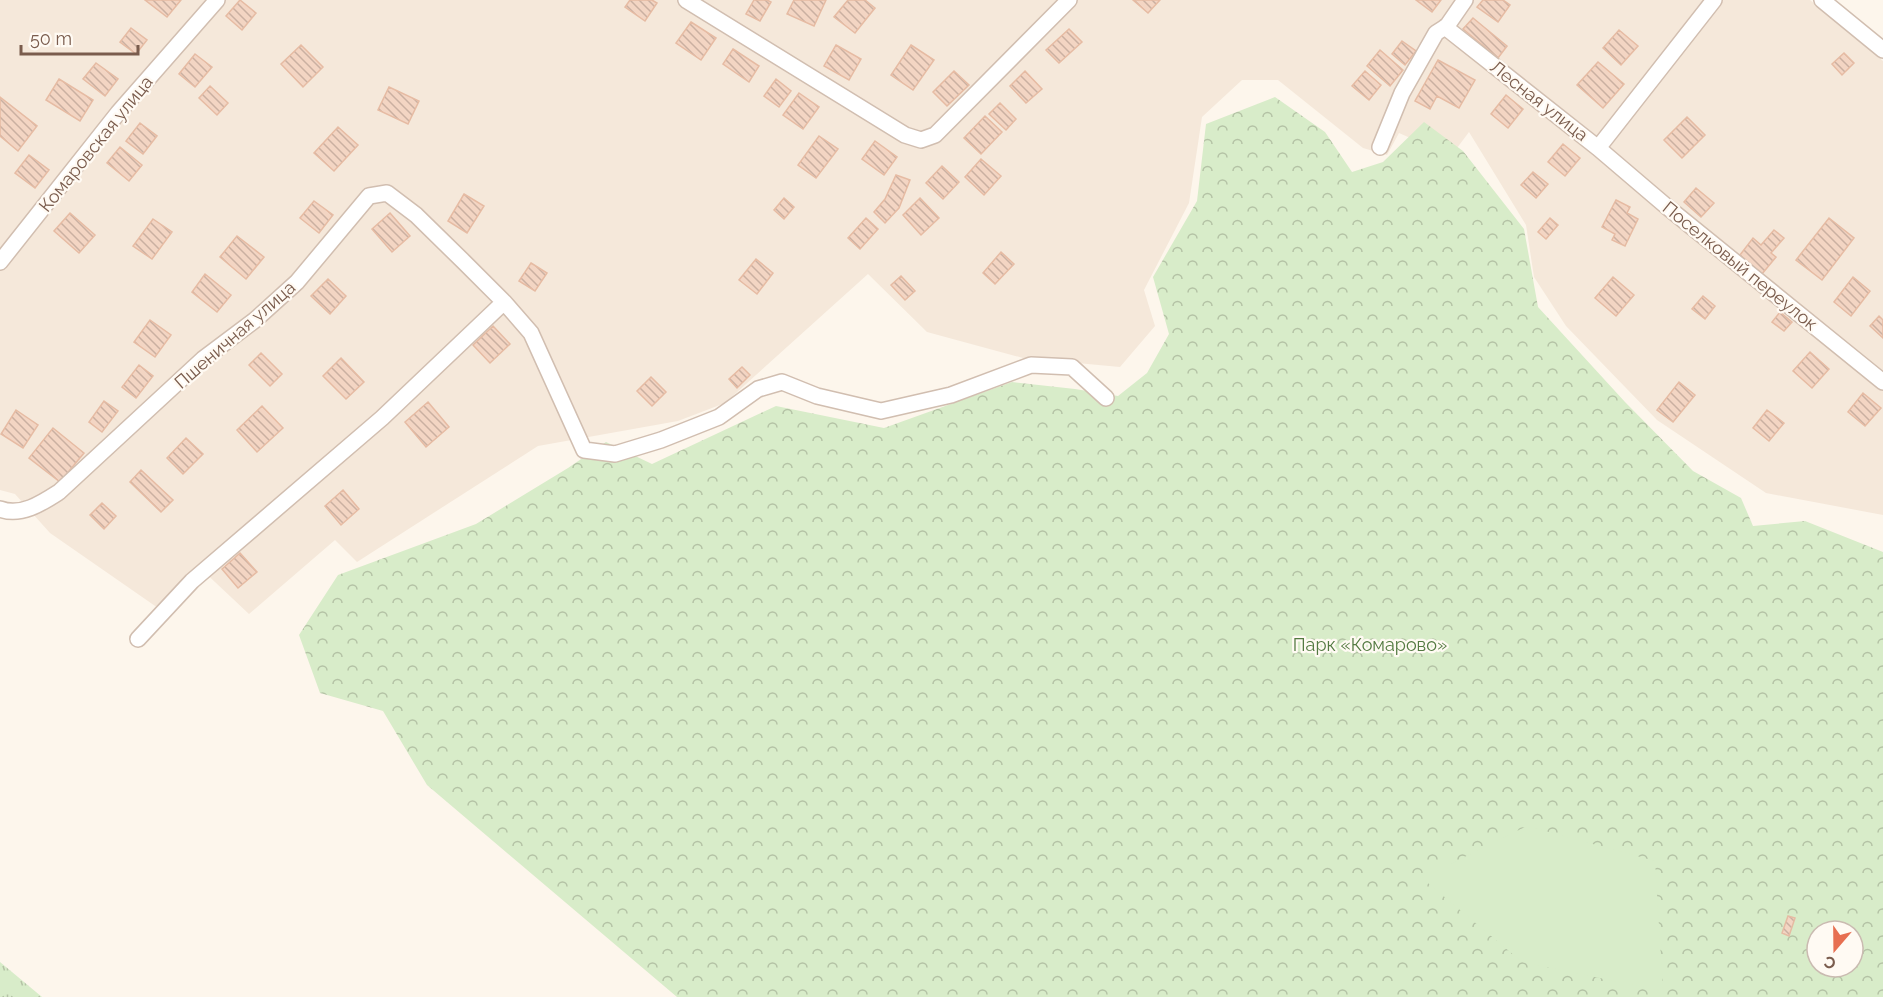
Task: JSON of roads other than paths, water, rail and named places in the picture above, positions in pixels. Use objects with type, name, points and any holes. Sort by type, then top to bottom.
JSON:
[{"type":"street","name":"Комаровская улица","points":[[0,262],[118,113],[217,0]]},
{"type":"street","points":[[686,0],[905,135],[921,140],[935,135],[1070,0]]},
{"type":"street","points":[[1380,147],[1402,93],[1436,33],[1446,27],[1465,0]]},
{"type":"street","name":"Лесная улица","points":[[1446,27],[1598,148],[1714,0]]},
{"type":"street","points":[[1821,0],[1883,50]]},
{"type":"street","name":"Поселковый переулок","points":[[1598,148],[1883,382]]},
{"type":"street","name":"Пшеничная улица","points":[[0,509],[7,512],[37,506],[59,492],[203,359],[255,320],[297,282],[369,195],[387,193],[416,215],[504,302],[531,333],[585,450],[615,454],[661,440],[720,417],[758,389],[782,382],[817,396],[881,411],[951,395],[1031,365],[1072,367],[1106,398]]},
{"type":"street","points":[[138,639],[192,581],[382,418],[504,302]]},
{"type":"park label","name":"Парк «Комарово»","points":[[1370,645]]}]
